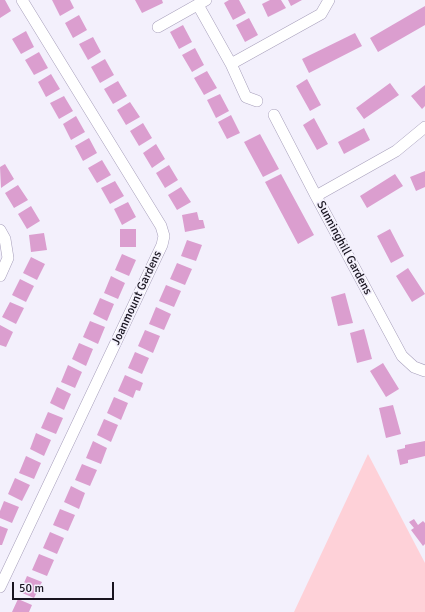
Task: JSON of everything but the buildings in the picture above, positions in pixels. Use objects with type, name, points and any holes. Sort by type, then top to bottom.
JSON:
[{"type":"street","name":"Joanmount Gardens","points":[[0,587],[162,245],[164,236],[161,226],[22,0]]},
{"type":"street","points":[[231,64],[321,14],[328,0]]},
{"type":"street","points":[[158,27],[202,2],[246,97],[257,101]]},
{"type":"street","name":"Sunninghill Gardens","points":[[274,115],[402,356],[414,367],[425,371]]},
{"type":"street","points":[[316,196],[396,151],[425,127]]},
{"type":"street","points":[[0,230],[5,239],[8,258],[0,276]]},
{"type":"shaded area","points":[[368,454],[425,563],[425,612],[294,612]]}]
